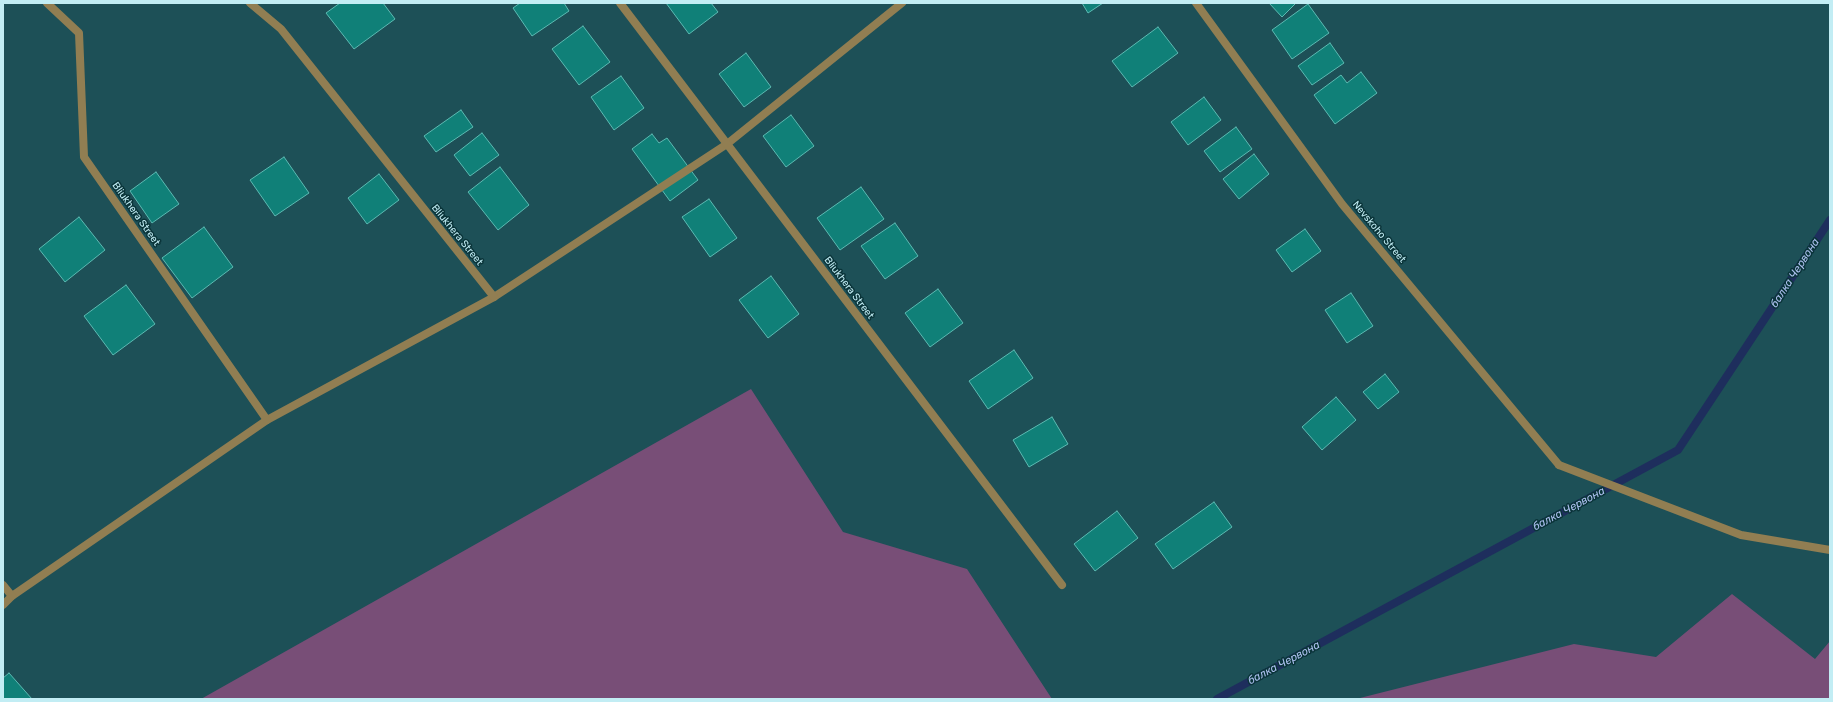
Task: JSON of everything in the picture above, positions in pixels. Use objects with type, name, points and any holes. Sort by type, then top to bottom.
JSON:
[{"type":"street","name":"Bliukhera Street","points":[[48,3],[79,33],[84,157],[267,420]]},
{"type":"street","name":"Bliukhera Street","points":[[250,3],[281,29],[494,297]]},
{"type":"street","name":"Bliukhera Street","points":[[620,3],[1062,585]]},
{"type":"street","points":[[3,605],[12,596],[267,420],[494,297],[727,144],[902,3]]},
{"type":"street","name":"Nevskoho Street","points":[[1196,3],[1342,204],[1559,464],[1741,535],[1830,550]]},
{"type":"street","points":[[3,585],[12,596]]},
{"type":"shaded area","points":[[751,389],[843,532],[967,569],[1052,699],[201,699]]},
{"type":"shaded area","points":[[1732,594],[1815,659],[1830,641],[1830,699],[1356,699],[1574,644],[1656,657]]},
{"type":"building","points":[[340,3],[383,3],[395,19],[354,49],[326,13]]},
{"type":"building","points":[[520,3],[564,3],[569,11],[532,36],[513,8]]},
{"type":"building","points":[[666,3],[711,3],[718,12],[689,34]]},
{"type":"building","points":[[1082,3],[1103,3],[1088,13]]},
{"type":"building","points":[[1269,3],[1296,3],[1282,17]]},
{"type":"building","points":[[1308,4],[1329,33],[1292,59],[1272,30]]},
{"type":"building","points":[[583,26],[610,62],[579,85],[552,49]]},
{"type":"building","points":[[1158,27],[1178,53],[1132,87],[1112,61]]},
{"type":"building","points":[[1330,43],[1344,63],[1312,85],[1298,66]]},
{"type":"building","points":[[746,53],[771,87],[744,107],[719,74]]},
{"type":"building","points":[[1361,72],[1377,93],[1335,124],[1314,95],[1341,75],[1347,83]]},
{"type":"building","points":[[621,76],[644,108],[614,130],[591,97]]},
{"type":"building","points":[[1204,97],[1221,120],[1188,145],[1171,122]]},
{"type":"building","points":[[461,110],[473,127],[436,152],[424,136]]},
{"type":"building","points":[[791,115],[814,146],[786,167],[763,136]]},
{"type":"building","points":[[1236,127],[1252,149],[1220,172],[1204,151]]},
{"type":"building","points":[[482,133],[499,155],[470,176],[454,155]]},
{"type":"building","points":[[652,134],[659,143],[667,138],[698,180],[670,201],[632,149]]},
{"type":"building","points":[[1254,154],[1269,174],[1239,199],[1223,179]]},
{"type":"building","points":[[284,157],[309,193],[275,216],[250,180]]},
{"type":"building","points":[[500,167],[529,205],[498,230],[468,192]]},
{"type":"building","points":[[156,172],[179,204],[152,223],[130,191]]},
{"type":"building","points":[[379,174],[399,200],[367,224],[348,198]]},
{"type":"building","points":[[861,187],[884,219],[840,250],[817,218]]},
{"type":"building","points":[[709,199],[737,238],[710,257],[682,217]]},
{"type":"building","points":[[79,217],[105,250],[65,282],[39,249]]},
{"type":"building","points":[[895,223],[918,256],[885,279],[861,246]]},
{"type":"building","points":[[204,227],[233,267],[192,298],[162,258]]},
{"type":"building","points":[[1305,229],[1321,251],[1292,272],[1276,250]]},
{"type":"building","points":[[771,276],[799,314],[768,338],[739,300]]},
{"type":"building","points":[[126,285],[155,324],[113,355],[84,316]]},
{"type":"building","points":[[938,289],[963,323],[930,347],[905,313]]},
{"type":"building","points":[[1351,293],[1373,326],[1347,343],[1325,310]]},
{"type":"building","points":[[1014,350],[1033,378],[988,409],[969,381]]},
{"type":"building","points":[[1385,374],[1399,392],[1378,409],[1363,392]]},
{"type":"building","points":[[1336,397],[1356,420],[1322,450],[1302,427]]},
{"type":"building","points":[[1052,417],[1068,444],[1029,467],[1013,440]]},
{"type":"building","points":[[1214,502],[1232,527],[1173,569],[1155,544]]},
{"type":"building","points":[[1117,511],[1138,538],[1095,571],[1074,544]]},
{"type":"building","points":[[9,673],[32,699],[3,699],[3,678]]},
{"type":"waterway","name":"балка Червона","points":[[1217,699],[1678,450],[1830,220]]}]
